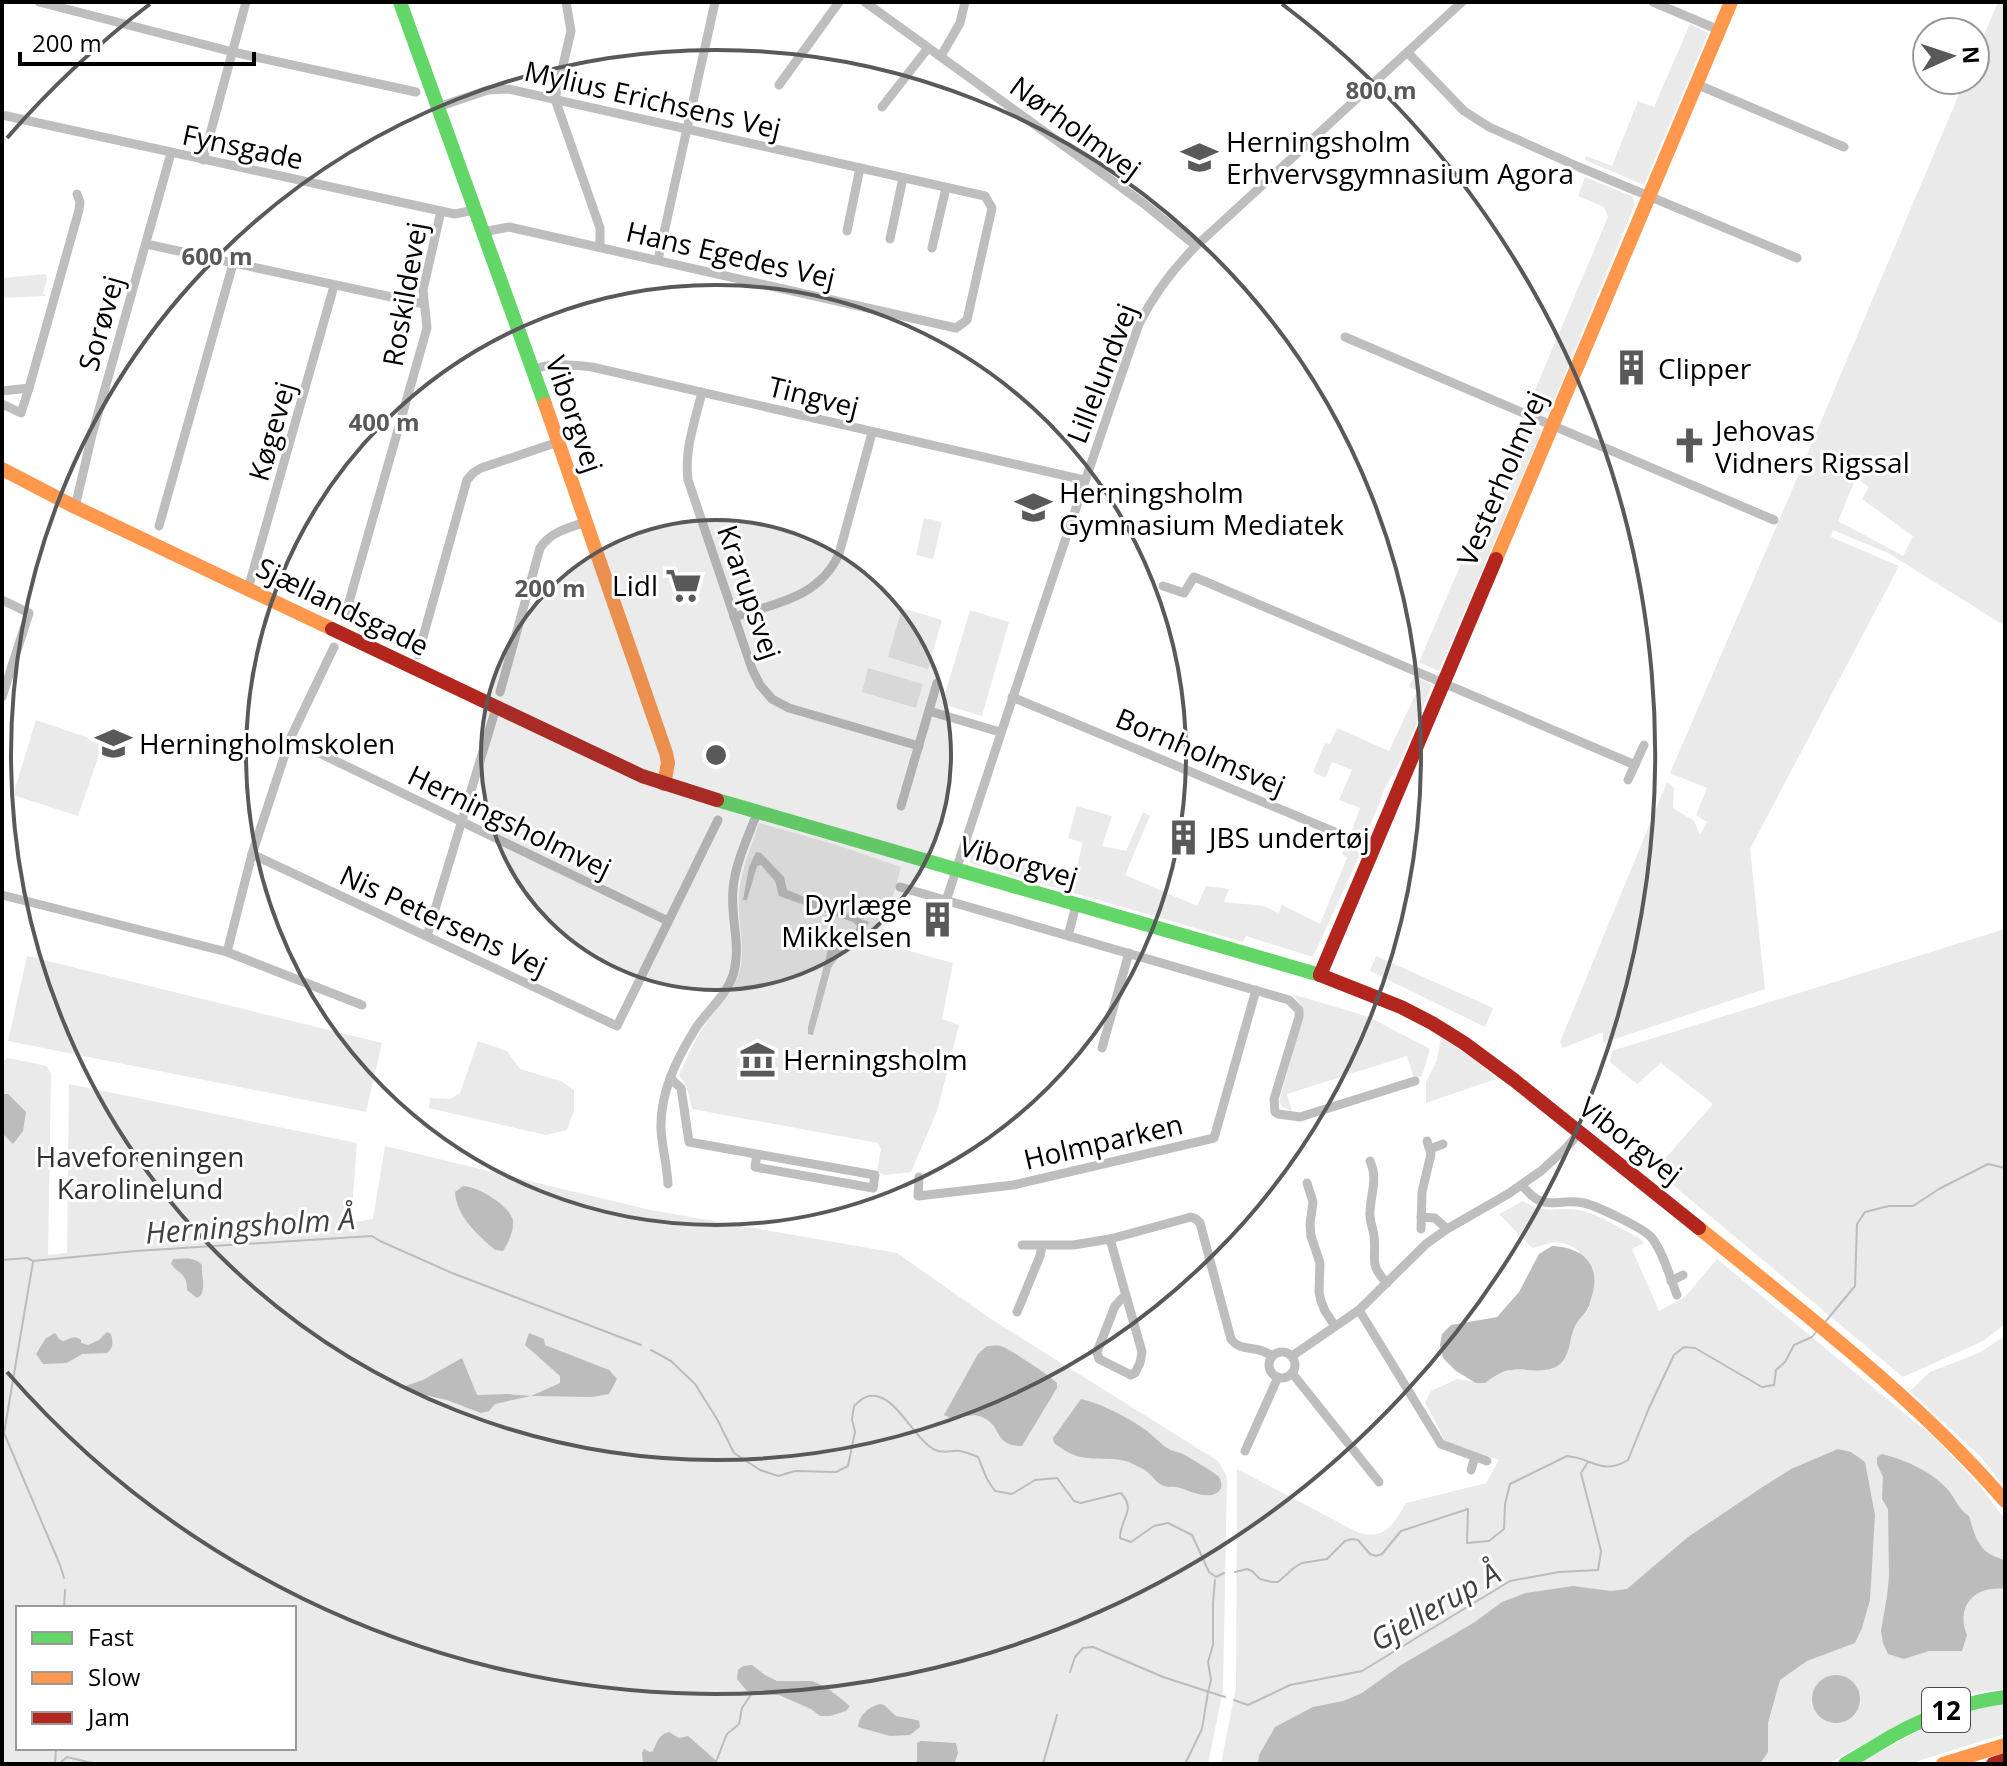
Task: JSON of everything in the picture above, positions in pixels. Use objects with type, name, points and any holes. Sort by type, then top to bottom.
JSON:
[{"type":"main road","name":"Viborgvej","points":[[400,2],[533,370],[666,753],[668,763],[664,784],[1320,975],[1409,1011],[1447,1032],[1517,1083],[1663,1197],[1947,1437],[2005,1501]]},
{"type":"main road","name":"Vesterholmvej","points":[[1320,975],[1731,2]]},
{"type":"main road","name":"Sjællandsgade","points":[[2,470],[601,758],[664,784]]},
{"type":"main road","name":"12","points":[[1845,1764],[1913,1723],[1956,1706],[2005,1696]]},
{"type":"main road","points":[[1943,1764],[2005,1745]]},
{"type":"main road","points":[[1993,1764],[2005,1760]]},
{"type":"street","points":[[39,2],[233,52],[416,92]]},
{"type":"street","points":[[203,160],[246,2]]},
{"type":"street","points":[[566,2],[571,31],[555,99],[600,228],[600,247]]},
{"type":"street","points":[[658,260],[715,2]]},
{"type":"street","points":[[779,85],[839,2]]},
{"type":"street","name":"Nørholmvej","points":[[865,2],[1143,203],[1196,246]]},
{"type":"street","points":[[941,56],[960,23],[965,2]]},
{"type":"street","name":"Lillelundvej","points":[[956,870],[1084,480],[1147,307],[1169,275],[1196,246],[1462,2]]},
{"type":"street","points":[[1653,2],[1719,30]]},
{"type":"street","points":[[882,107],[928,48]]},
{"type":"street","points":[[1408,53],[1464,111],[1489,127],[1797,258]]},
{"type":"street","points":[[1696,84],[1844,147]]},
{"type":"street","name":"Mylius Erichsens Vej","points":[[438,107],[488,90],[508,89],[985,196],[992,208],[967,320]]},
{"type":"street","name":"Fynsgade","points":[[2,115],[455,214],[475,210]]},
{"type":"street","name":"Sorøvej","points":[[75,507],[92,435],[171,153]]},
{"type":"street","points":[[847,231],[860,168]]},
{"type":"street","points":[[890,239],[903,178]]},
{"type":"street","points":[[932,248],[946,188]]},
{"type":"street","points":[[2,404],[21,413],[79,210],[77,194]]},
{"type":"street","name":"Roskildevej","points":[[345,616],[427,328],[423,290],[441,211]]},
{"type":"street","name":"Hans Egedes Vej","points":[[483,232],[509,227],[956,328],[967,320]]},
{"type":"street","points":[[146,244],[424,304]]},
{"type":"street","points":[[159,526],[233,264]]},
{"type":"street","name":"Køgevej","points":[[248,589],[334,286]]},
{"type":"street","points":[[1345,337],[1774,520]]},
{"type":"street","name":"Tingvej","points":[[533,370],[557,365],[592,367],[1084,480]]},
{"type":"street","points":[[2,391],[29,388]]},
{"type":"street","name":"Krarupsvej","points":[[702,392],[688,448],[688,480],[760,685],[772,699],[789,708],[919,746]]},
{"type":"street","points":[[734,617],[801,594],[825,578],[839,554],[872,433]]},
{"type":"street","points":[[418,655],[467,480],[481,468],[558,442]]},
{"type":"street","points":[[500,692],[540,548],[545,539],[553,534],[586,522]]},
{"type":"street","points":[[1163,586],[1184,593],[1194,577],[1635,765]]},
{"type":"street","points":[[2,600],[29,613],[2,697]]},
{"type":"street","points":[[227,952],[252,854],[290,739],[334,647]]},
{"type":"street","points":[[901,806],[937,683]]},
{"type":"street","name":"Bornholmsvej","points":[[1012,697],[1373,848]]},
{"type":"street","points":[[427,936],[496,708]]},
{"type":"street","points":[[929,711],[1000,732]]},
{"type":"street","name":"Herningsholmvej","points":[[290,739],[668,921]]},
{"type":"street","points":[[1628,780],[1644,745]]},
{"type":"street","points":[[668,1184],[661,1113],[670,1078],[695,1029],[723,996],[732,980],[737,944],[733,889],[757,813]]},
{"type":"street","points":[[668,921],[718,820]]},
{"type":"street","name":"Nis Petersens Vej","points":[[252,854],[617,1026],[668,921]]},
{"type":"street","points":[[946,901],[956,870]]},
{"type":"street","points":[[900,887],[1289,1000],[1299,1010],[1299,1017],[1274,1099],[1278,1114],[1300,1117],[1415,1081]]},
{"type":"street","points":[[2,895],[227,952],[362,1005]]},
{"type":"street","points":[[1068,936],[1076,905]]},
{"type":"street","points":[[1102,1048],[1129,953]]},
{"type":"street","name":"Holmparken","points":[[919,1177],[918,1196],[1013,1185],[1214,1138],[1256,990]]},
{"type":"street","points":[[670,1078],[681,1088],[689,1142],[757,1154],[875,1175],[873,1188],[755,1167],[757,1154]]},
{"type":"street","points":[[1292,1356],[1359,1310],[1426,1244],[1547,1167],[1580,1132]]},
{"type":"street","points":[[1421,1229],[1422,1192],[1431,1154],[1429,1145],[1443,1144]]},
{"type":"street","points":[[1375,1166],[1369,1212],[1375,1266],[1377,1273],[1387,1283]]},
{"type":"street","points":[[1307,1183],[1316,1193],[1310,1224],[1320,1263],[1319,1292],[1325,1311],[1335,1326]]},
{"type":"street","points":[[1522,1185],[1531,1197],[1539,1201],[1587,1204],[1643,1230],[1655,1243],[1677,1295]]},
{"type":"street","points":[[1022,1245],[1073,1245],[1110,1239],[1191,1217],[1196,1219],[1200,1223],[1231,1339],[1240,1347],[1261,1349],[1272,1356]]},
{"type":"street","points":[[1421,1217],[1435,1218],[1447,1229]]},
{"type":"street","points":[[1110,1239],[1126,1294],[1142,1352],[1140,1363],[1131,1375],[1097,1356],[1115,1306],[1126,1294]]},
{"type":"street","points":[[1017,1312],[1042,1246]]},
{"type":"street","points":[[1671,1281],[1683,1275]]},
{"type":"street","points":[[1359,1310],[1441,1444],[1487,1461]]},
{"type":"street","points":[[1283,1351],[1292,1356],[1295,1365],[1292,1373],[1278,1377],[1269,1368],[1272,1356],[1283,1351]]},
{"type":"street","points":[[1292,1373],[1379,1482]]},
{"type":"street","points":[[1245,1451],[1278,1377]]},
{"type":"street","points":[[1471,1470],[1475,1457]]},
{"type":"green space","points":[[1998,2],[2005,2],[2005,626],[1888,553],[1833,530],[1831,537],[1899,566],[1750,849],[1765,989],[1603,1043],[1603,1032],[1563,1048],[1560,1042],[1667,782],[1674,788],[1673,808],[1694,821],[1700,835],[1707,822],[1696,815],[1707,788],[1670,773],[1958,96],[1991,96],[1991,18]],"holes":[[[1856,478],[1869,487],[1862,499],[1913,536],[1903,556],[1838,521]]]},
{"type":"green space","points":[[1690,24],[1708,33],[1644,185],[1585,160],[1586,156],[1612,166],[1638,101],[1654,107]]},
{"type":"green space","points":[[1585,177],[1633,197],[1635,204],[1549,412],[1537,414],[1527,409],[1608,217],[1604,207],[1578,196]]},
{"type":"green space","points":[[46,274],[43,293],[46,296],[2,298],[2,278]]},
{"type":"green space","points":[[1522,421],[1542,430],[1439,671],[1419,662]]},
{"type":"green space","points":[[924,518],[942,522],[933,559],[916,555]]},
{"type":"green space","points":[[902,608],[942,620],[928,669],[888,657]]},
{"type":"green space","points":[[970,610],[1009,622],[982,716],[942,704]]},
{"type":"green space","points":[[868,668],[923,684],[916,708],[862,692]]},
{"type":"green space","points":[[1414,676],[1432,685],[1366,837],[1351,833],[1360,808],[1339,800],[1352,770],[1332,762],[1325,778],[1313,772],[1325,743],[1330,744],[1337,728],[1389,751],[1417,691],[1409,687]]},
{"type":"green space","points":[[36,720],[103,743],[78,816],[13,795]]},
{"type":"green space","points":[[1077,806],[1112,816],[1102,846],[1126,851],[1143,812],[1150,816],[1125,875],[1197,906],[1206,886],[1229,889],[1224,902],[1264,906],[1278,913],[1282,905],[1320,924],[1347,858],[1342,854],[1345,845],[1360,854],[1313,957],[1246,936],[1243,942],[970,863],[971,846],[986,845],[987,853],[999,855],[1000,851],[1075,873],[1083,843],[1068,838]]},
{"type":"green space","points":[[759,823],[901,867],[880,943],[953,963],[942,1019],[959,1025],[937,1111],[911,1172],[885,1175],[877,1172],[881,1149],[878,1143],[692,1109],[687,1088],[679,1075],[700,1033],[730,993],[739,974],[742,955],[741,881]]},
{"type":"green space","points":[[2005,929],[2005,1324],[1983,1341],[1903,1377],[1655,1170],[1713,1104],[1661,1063],[1637,1084],[1610,1062],[1612,1051]]},
{"type":"green space","points":[[27,956],[382,1043],[366,1112],[8,1041]]},
{"type":"green space","points":[[1376,956],[1493,1008],[1485,1027],[1370,971]]},
{"type":"green space","points":[[1292,994],[1369,1017],[1430,1049],[1422,1076],[1414,1078],[1407,1056],[1287,1094],[1292,1111],[1283,1107],[1279,1102],[1302,1019],[1302,1006]]},
{"type":"green space","points":[[1441,1038],[1474,1059],[1496,1079],[1426,1103],[1426,1082],[1437,1060]]},
{"type":"green space","points":[[478,1041],[507,1051],[520,1069],[561,1081],[574,1090],[574,1110],[567,1130],[546,1135],[429,1108],[430,1098],[450,1099],[460,1093]]},
{"type":"green space","name":"Haveforeningen Karolinelund","points":[[8,1058],[47,1066],[51,1074],[48,1255],[67,1253],[69,1084],[357,1143],[351,1223],[373,1219],[385,1146],[650,1210],[897,1253],[991,1319],[1218,1461],[1227,1477],[1223,1690],[1208,1764],[2,1764],[2,1062]]},
{"type":"green space","points":[[1523,1201],[1545,1209],[1586,1212],[1638,1237],[1644,1243],[1632,1249],[1659,1311],[1685,1297],[1717,1259],[1938,1441],[1979,1485],[2005,1519],[2005,1689],[1962,1694],[1907,1720],[1828,1764],[1221,1764],[1236,1687],[1237,1469],[1368,1535],[1388,1528],[1406,1503],[1486,1483],[1499,1460],[1445,1441],[1425,1402],[1431,1391],[1457,1379],[1485,1383],[1495,1375],[1511,1370],[1548,1370],[1566,1357],[1575,1325],[1589,1308],[1579,1251],[1561,1243],[1532,1248],[1499,1214]]},
{"type":"green space","points":[[2005,1336],[2005,1488],[1981,1457],[1910,1391],[1930,1372],[1979,1353]]},
{"type":"green space","points":[[2005,1703],[2005,1734],[1908,1764],[1859,1764],[1947,1718]]},
{"type":"shaded area","points":[[756,852],[761,853],[784,877],[787,890],[869,922],[831,968],[813,1035],[808,1034],[808,1027],[829,946],[847,942],[857,926],[779,896],[775,881],[761,865],[757,866],[747,900],[743,900],[749,867]]},
{"type":"shaded area","points":[[2,1094],[8,1094],[26,1112],[23,1131],[13,1144],[2,1133]]},
{"type":"shaded area","points":[[463,1186],[492,1198],[511,1215],[513,1229],[503,1251],[495,1250],[475,1231],[459,1209],[455,1192]]},
{"type":"shaded area","points":[[1552,1246],[1571,1249],[1586,1258],[1594,1281],[1590,1304],[1576,1324],[1564,1360],[1549,1369],[1504,1372],[1485,1383],[1476,1383],[1456,1371],[1443,1358],[1440,1345],[1442,1334],[1451,1325],[1497,1317],[1519,1292],[1539,1254]]},
{"type":"shaded area","points":[[173,1259],[192,1259],[202,1265],[203,1288],[197,1298],[187,1290],[184,1277],[171,1264]]},
{"type":"shaded area","points":[[107,1332],[111,1334],[112,1342],[107,1353],[82,1354],[67,1363],[43,1364],[36,1354],[46,1338],[55,1333],[63,1341],[76,1337],[88,1345]]},
{"type":"shaded area","points":[[529,1333],[544,1339],[545,1345],[609,1370],[617,1379],[609,1394],[592,1397],[531,1396],[560,1383],[560,1376],[525,1345]]},
{"type":"shaded area","points":[[987,1346],[1005,1348],[1057,1383],[1057,1388],[1022,1446],[1006,1443],[993,1425],[982,1417],[953,1418],[944,1415],[978,1354]]},
{"type":"shaded area","points":[[462,1358],[477,1395],[531,1396],[495,1404],[489,1411],[481,1413],[447,1400],[407,1391],[405,1386],[423,1380]]},
{"type":"shaded area","points":[[1081,1399],[1124,1416],[1168,1448],[1208,1469],[1219,1477],[1221,1488],[1217,1493],[1206,1495],[1164,1486],[1145,1470],[1129,1462],[1082,1457],[1061,1448],[1053,1438]]},
{"type":"shaded area","points":[[1838,1449],[1851,1452],[1865,1462],[1875,1515],[1870,1600],[1855,1643],[1807,1661],[1780,1680],[1768,1723],[1768,1752],[1760,1764],[1258,1764],[1259,1755],[1275,1727],[1313,1707],[1343,1701],[1362,1693],[1502,1602],[1526,1593],[1573,1586],[1611,1591],[1627,1589],[1688,1537],[1761,1488],[1791,1469]]},
{"type":"shaded area","points":[[1882,1454],[1918,1468],[1943,1484],[1969,1516],[1984,1549],[2005,1560],[2005,1589],[1985,1590],[1970,1600],[1966,1607],[1964,1625],[1967,1635],[1962,1651],[1929,1651],[1904,1659],[1888,1654],[1883,1643],[1881,1631],[1889,1577],[1888,1509],[1882,1499],[1883,1477],[1877,1464],[1877,1457]]},
{"type":"shaded area","points":[[752,1665],[777,1681],[812,1681],[826,1687],[850,1706],[846,1711],[820,1716],[779,1695],[747,1691],[737,1679],[738,1670]]},
{"type":"shaded area","points":[[1836,1675],[1853,1682],[1860,1699],[1853,1716],[1836,1723],[1819,1716],[1812,1699],[1819,1682]]},
{"type":"shaded area","points":[[880,1704],[896,1716],[919,1721],[920,1727],[910,1735],[890,1736],[858,1727],[865,1712]]},
{"type":"shaded area","points":[[669,1732],[679,1738],[688,1736],[720,1764],[643,1763],[644,1749],[653,1751],[661,1737]]},
{"type":"shaded area","points":[[917,1743],[956,1743],[958,1753],[954,1764],[917,1764]]},
{"type":"waterway","name":"Herningsholm Å","points":[[1826,1321],[1855,1286],[1857,1224],[1865,1212],[1889,1206],[1913,1206],[1988,1164],[2005,1168]]},
{"type":"waterway","name":"Herningsholm Å","points":[[2,1260],[27,1258],[33,1261],[372,1236],[452,1273],[641,1345]]},
{"type":"waterway","points":[[33,1262],[4,1433],[64,1578]]},
{"type":"waterway","name":"Herningsholm Å","points":[[1235,1572],[1247,1569],[1260,1579],[1278,1582],[1302,1563],[1327,1559],[1345,1541],[1352,1539],[1358,1540],[1370,1554],[1376,1556],[1382,1554],[1401,1531],[1468,1509],[1467,1543],[1489,1541],[1504,1529],[1510,1484],[1567,1456],[1604,1466],[1619,1465],[1628,1460],[1674,1355],[1684,1347],[1695,1348],[1762,1387],[1774,1385],[1776,1370],[1785,1362],[1794,1345],[1816,1332]]},
{"type":"waterway","name":"Herningsholm Å","points":[[651,1350],[671,1361],[695,1384],[734,1453],[760,1470],[778,1476],[795,1471],[836,1472],[848,1466],[855,1432],[852,1419],[854,1406],[867,1397],[878,1396],[896,1408],[935,1450],[960,1451],[978,1457],[995,1491],[1012,1494],[1035,1480],[1057,1478],[1074,1501],[1081,1503],[1121,1493],[1128,1510],[1120,1538],[1131,1542],[1154,1526],[1168,1523],[1192,1535],[1209,1572],[1216,1577],[1224,1573]]},
{"type":"waterway","name":"Gjellerup Å","points":[[1234,1700],[1248,1705],[1290,1685],[1362,1671],[1510,1581],[1559,1572],[1598,1570],[1601,1551],[1581,1473],[1588,1462]]},
{"type":"waterway","points":[[1185,1764],[1202,1729],[1211,1680],[1208,1662],[1213,1645],[1215,1580]]},
{"type":"waterway","points":[[64,1606],[65,1590]]},
{"type":"waterway","name":"Gjellerup Å","points":[[1070,1672],[1075,1657],[1083,1648],[1093,1647],[1163,1677],[1225,1697]]},
{"type":"waterway","points":[[716,1762],[727,1734],[739,1724],[742,1708],[752,1693]]},
{"type":"waterway","name":"Gjellerup Å","points":[[1043,1764],[1057,1715]]},
{"type":"waterway","points":[[55,1764],[56,1750]]},
{"type":"waterway","points":[[59,1764],[67,1757],[96,1764]]},
{"type":"traffic: fast","points":[[400,2],[545,404]]},
{"type":"traffic: fast","points":[[717,800],[1320,975]]},
{"type":"traffic: fast","points":[[1892,1736],[1947,1711],[2005,1697]]},
{"type":"traffic: fast","points":[[1845,1764],[1892,1736]]},
{"type":"traffic: slow","points":[[1496,559],[1731,2]]},
{"type":"traffic: slow","points":[[545,404],[666,753],[668,763],[664,784]]},
{"type":"traffic: slow","points":[[2,469],[332,629]]},
{"type":"traffic: slow","points":[[1699,1228],[1897,1392],[2005,1501]]},
{"type":"traffic: slow","points":[[1943,1764],[2005,1745]]},
{"type":"traffic: jam","points":[[1320,975],[1496,559]]},
{"type":"traffic: jam","points":[[332,629],[642,776],[717,800]]},
{"type":"traffic: jam","points":[[1320,975],[1401,1007],[1464,1043],[1699,1228]]},
{"type":"traffic: jam","points":[[1993,1764],[2005,1760]]},
{"type":"place","name":"Herningsholm Erhvervsgymnasium Agora","points":[[1200,157]]},
{"type":"place","name":"Clipper","points":[[1632,368]]},
{"type":"place","name":"Jehovas Vidners Rigssal","points":[[1689,446]]},
{"type":"place","name":"Herningsholm Gymnasium Mediatek","points":[[1033,508]]},
{"type":"place","name":"Lidl","points":[[684,585]]},
{"type":"place","name":"Herningholmskolen","points":[[113,743]]},
{"type":"place","name":"JBS undertøj","points":[[1183,837]]},
{"type":"place","name":"Dyrlæge Mikkelsen","points":[[938,920]]},
{"type":"place","name":"Herningsholm","points":[[757,1059]]}]
